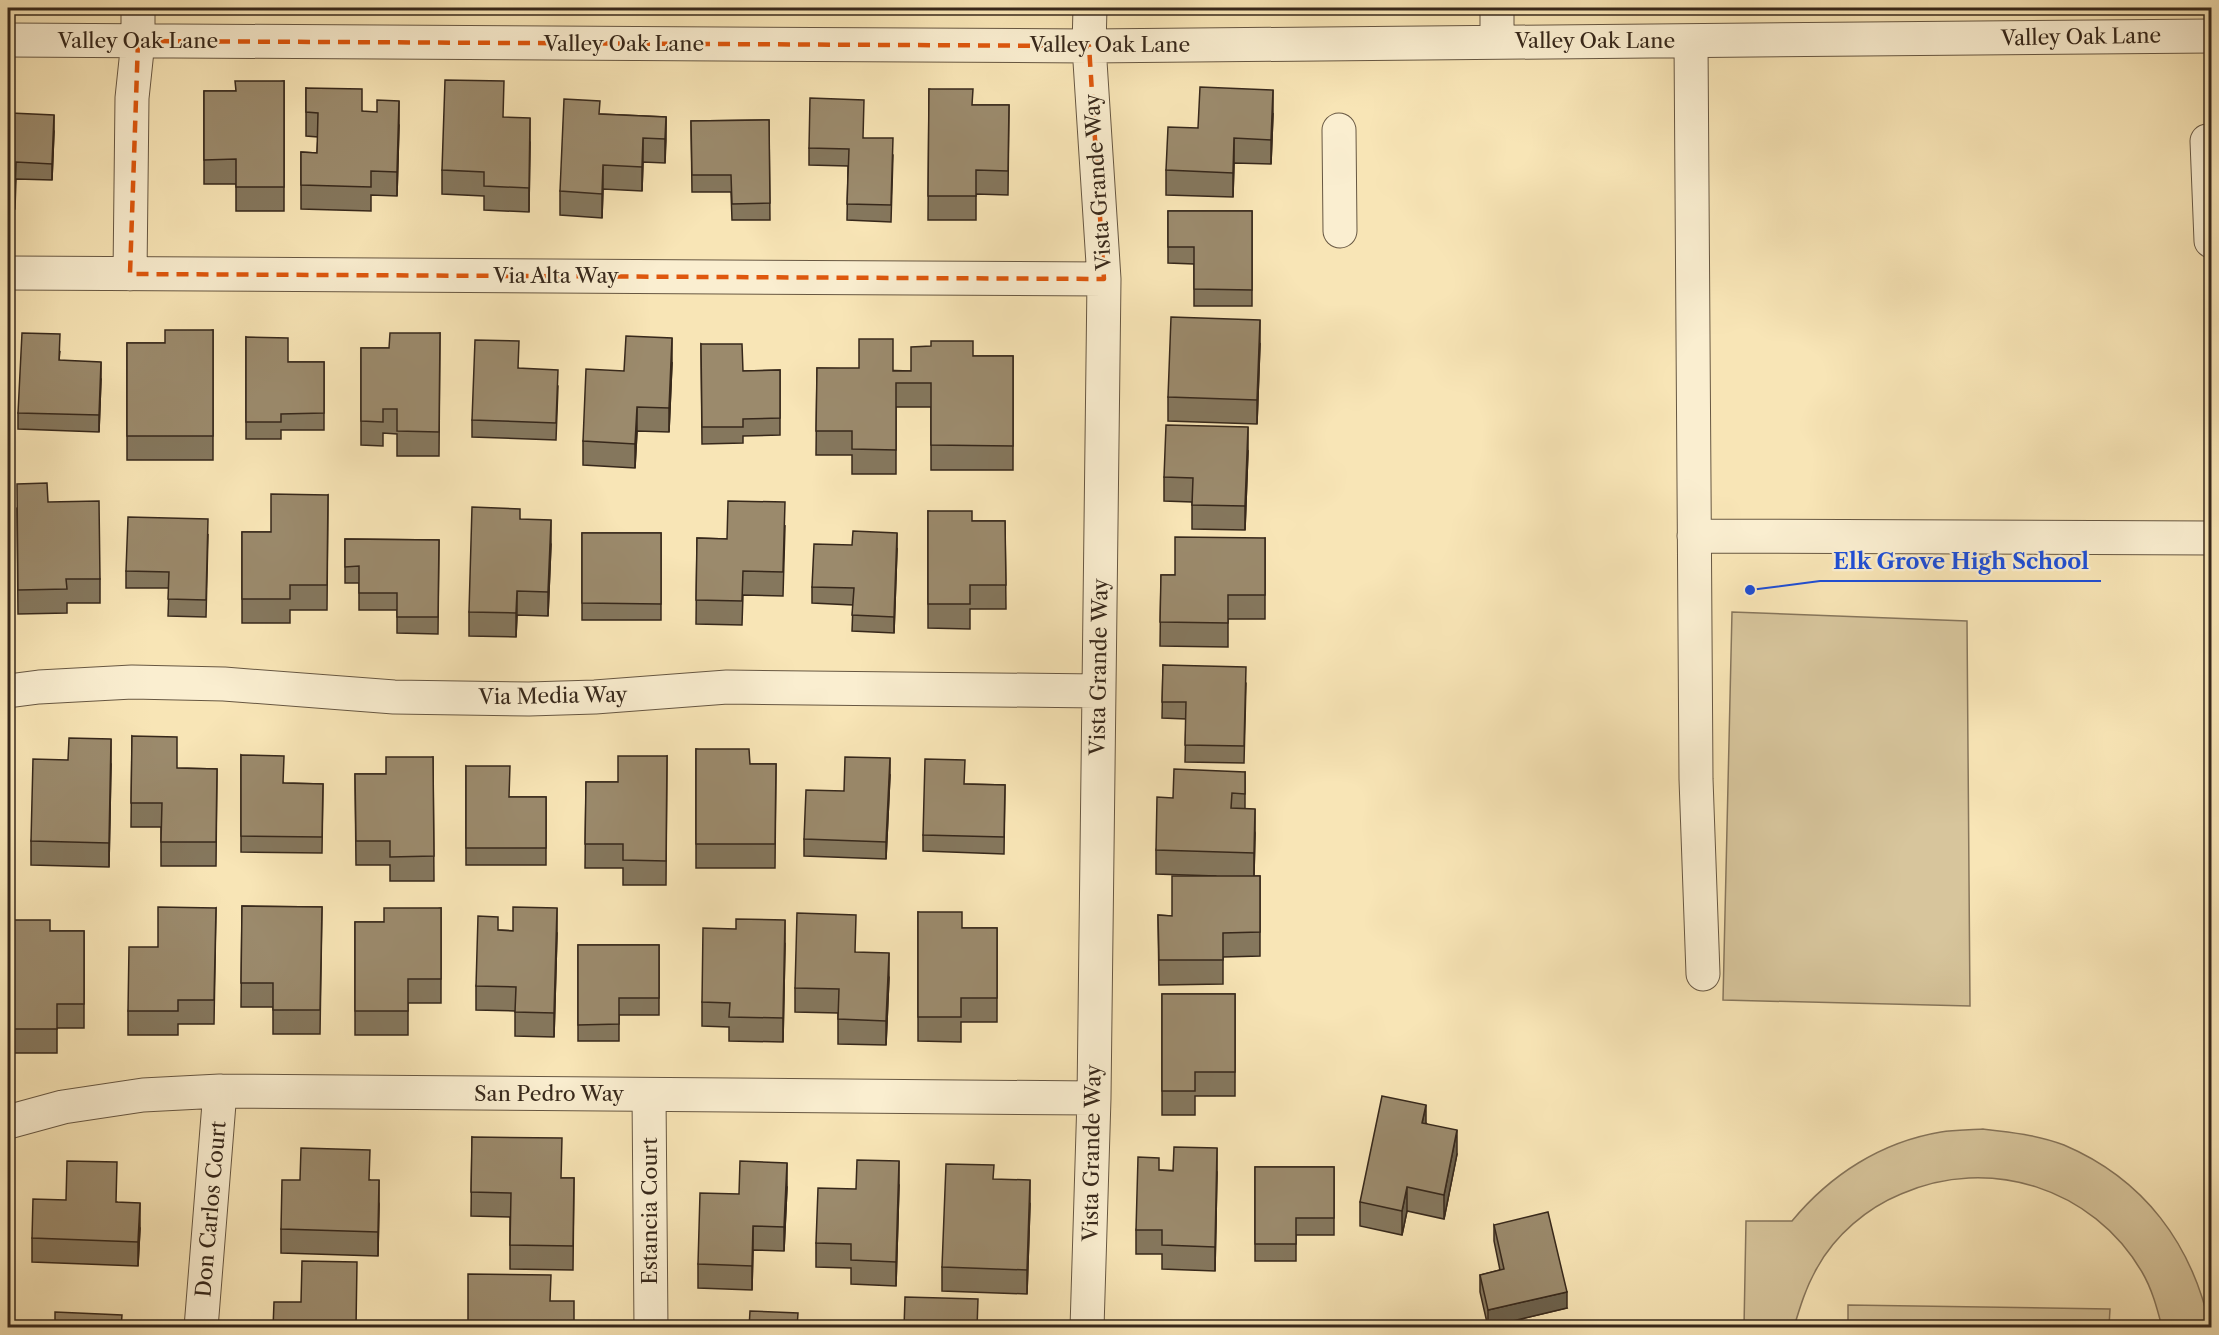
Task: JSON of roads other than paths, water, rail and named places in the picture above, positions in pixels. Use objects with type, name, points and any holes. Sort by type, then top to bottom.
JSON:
[{"type":"street","points":[[130,274],[132,98],[138,41],[138,8]]},
{"type":"street","name":"Vista Grande Way","points":[[1087,1328],[1094,1098],[1104,279],[1089,46],[1090,8]]},
{"type":"street","points":[[1497,8],[1497,41]]},
{"type":"street","name":"Valley Oak Lane","points":[[8,40],[1089,46],[2211,36]]},
{"type":"street","points":[[1691,41],[1696,779],[1703,975]]},
{"type":"street","points":[[1339,130],[1340,231]]},
{"type":"street","points":[[2207,141],[2211,241]]},
{"type":"street","name":"Via Alta Way","points":[[8,273],[1104,279]]},
{"type":"street","points":[[1694,536],[2211,538]]},
{"type":"street","name":"Via Media Way","points":[[8,691],[132,682],[224,684],[394,697],[529,699],[596,697],[727,687],[1098,691]]},
{"type":"street","name":"San Pedro Way","points":[[8,1122],[63,1107],[143,1095],[220,1091],[1094,1098]]},
{"type":"street","name":"Don Carlos Court","points":[[201,1328],[220,1091]]},
{"type":"street","name":"Estancia Court","points":[[649,1095],[651,1328]]},
{"type":"place","name":"Elk Grove High School","points":[[1750,590]]}]
